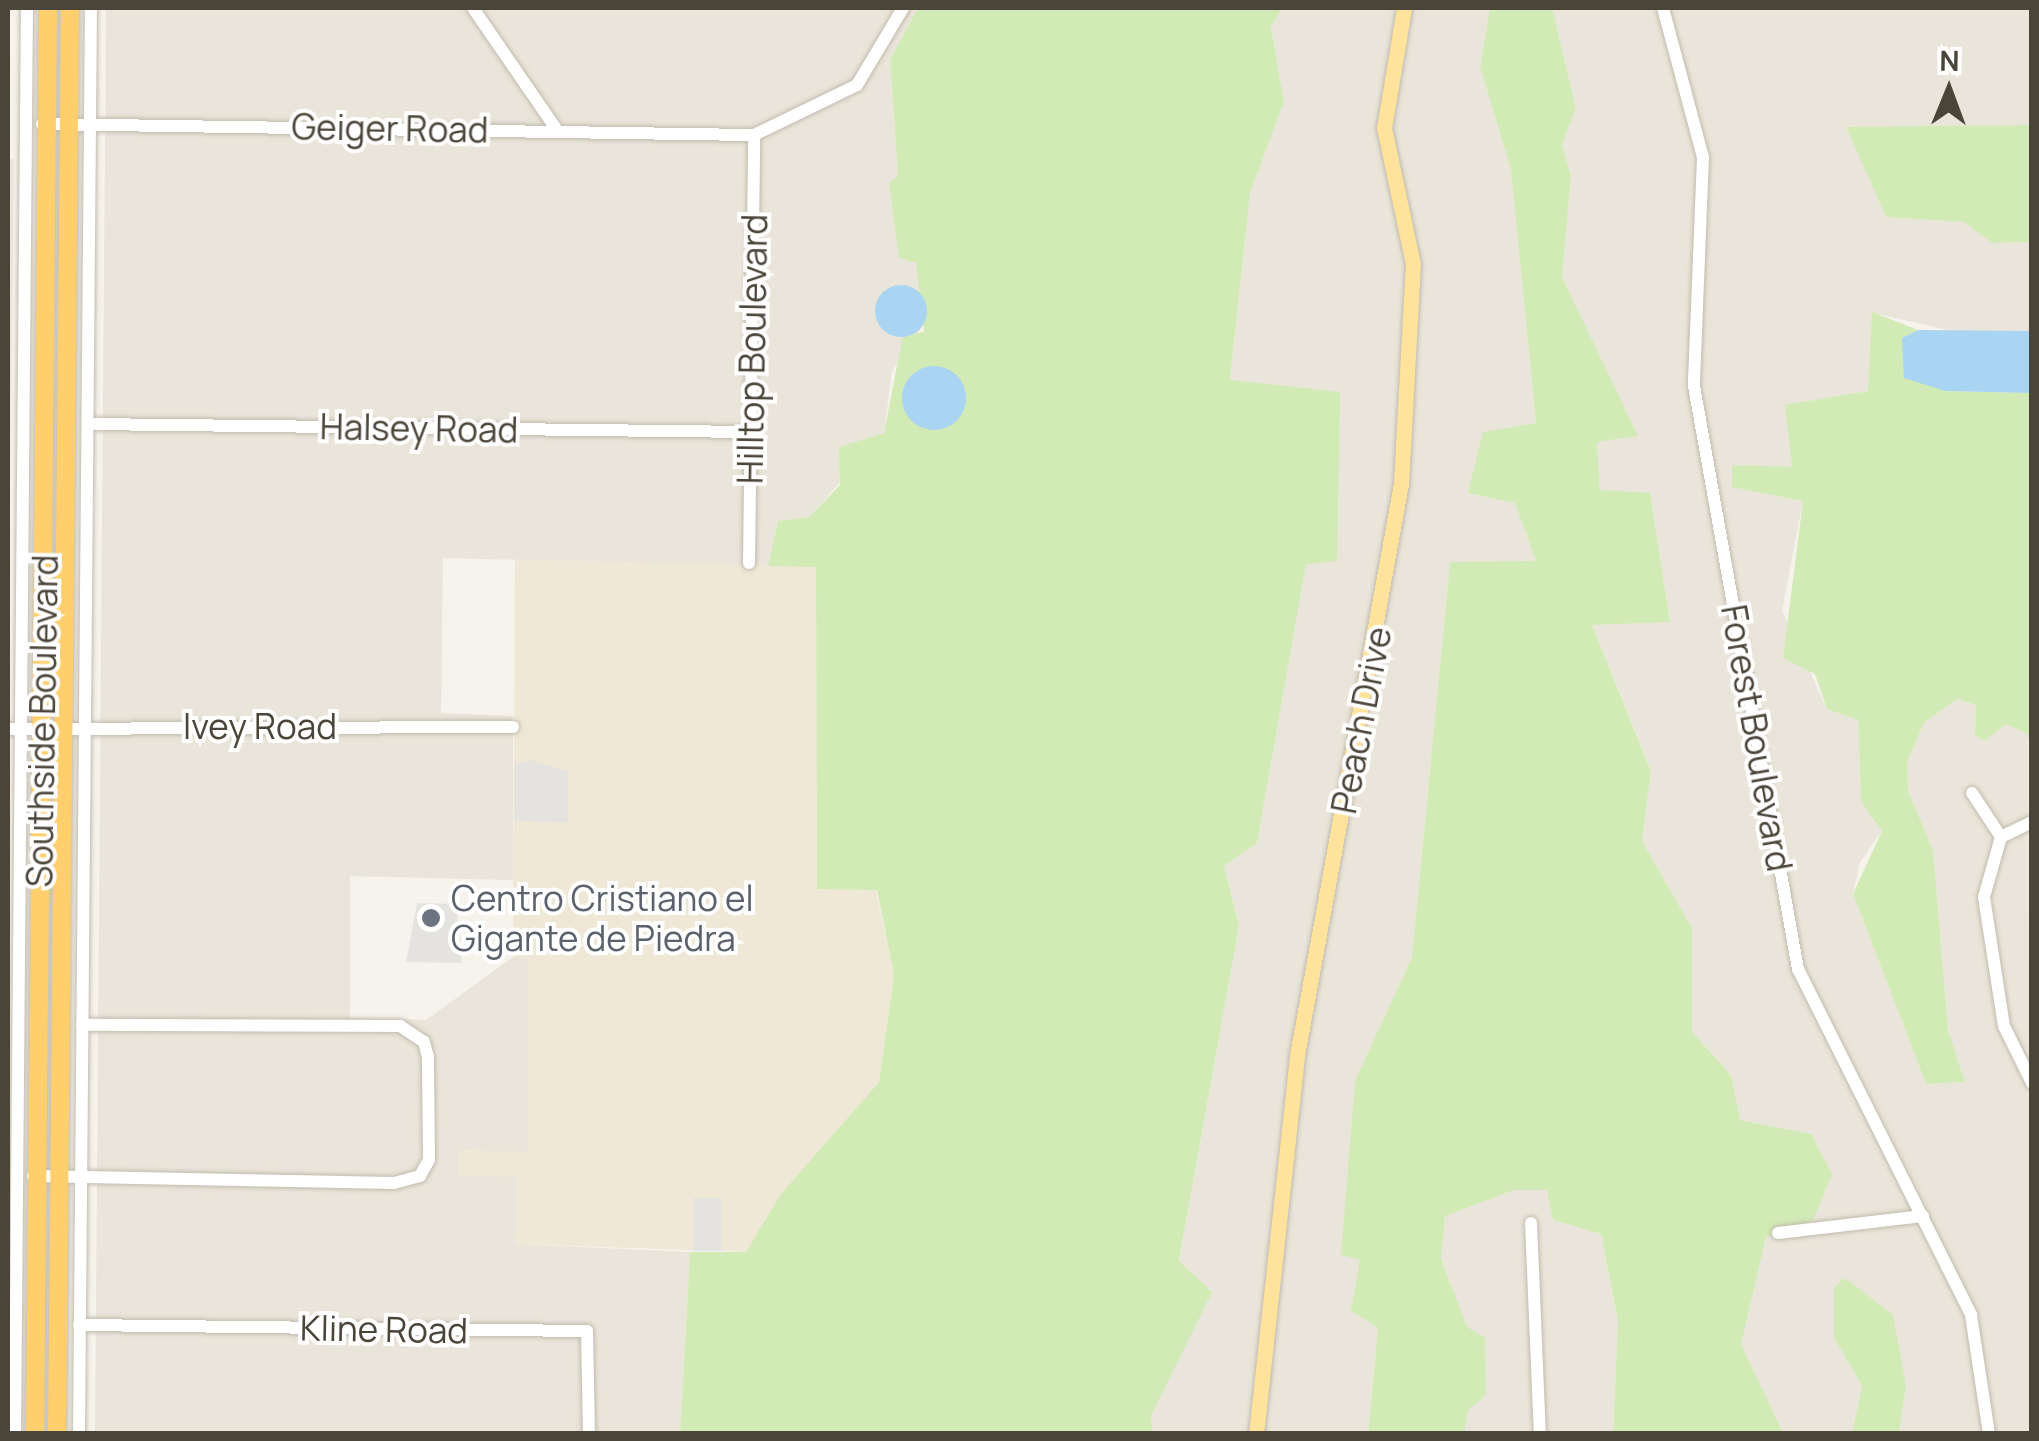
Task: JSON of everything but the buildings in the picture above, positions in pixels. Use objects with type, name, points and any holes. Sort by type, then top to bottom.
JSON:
[{"type":"highway","name":"Southside Boulevard","points":[[35,1434],[48,8]]},
{"type":"highway","name":"Southside Boulevard","points":[[58,1434],[70,8]]},
{"type":"main road","name":"Peach Drive","points":[[1256,1434],[1298,1050],[1401,484],[1413,264],[1384,128],[1404,8]]},
{"type":"street","points":[[15,1434],[15,598],[27,8]]},
{"type":"street","points":[[79,1434],[91,8]]},
{"type":"street","points":[[473,8],[556,130]]},
{"type":"street","points":[[754,134],[856,84],[903,8]]},
{"type":"street","name":"Forest Boulevard","points":[[1663,8],[1703,157],[1694,386],[1798,970],[1923,1216],[1978,1336],[1989,1434]]},
{"type":"street","name":"Geiger Road","points":[[26,124],[754,134]]},
{"type":"street","name":"Hilltop Boulevard","points":[[750,563],[754,134]]},
{"type":"street","name":"Halsey Road","points":[[88,424],[751,432]]},
{"type":"street","name":"Ivey Road","points":[[14,729],[513,727]]},
{"type":"street","points":[[1972,793],[2001,837]]},
{"type":"street","points":[[2032,822],[2001,837],[1984,897],[2004,1026],[2032,1083]]},
{"type":"street","points":[[17,1177],[80,1174],[408,1181],[428,1160],[424,1042],[400,1026],[82,1025]]},
{"type":"street","points":[[1778,1233],[1923,1216]]},
{"type":"street","points":[[1531,1223],[1540,1434]]},
{"type":"street","name":"Kline Road","points":[[79,1325],[588,1331],[589,1434]]},
{"type":"shaded area","points":[[106,8],[918,8],[890,59],[898,176],[928,318],[892,371],[884,433],[809,517],[778,521],[768,566],[443,558],[441,713],[513,716],[513,880],[350,876],[350,1018],[426,1020],[513,957],[528,958],[528,1153],[460,1150],[459,1174],[518,1176],[516,1244],[690,1252],[680,1433],[95,1434]]},
{"type":"shaded area","points":[[1282,8],[1490,8],[1480,67],[1511,170],[1536,423],[1469,493],[1515,503],[1537,562],[1450,563],[1412,957],[1355,1082],[1342,1255],[1360,1260],[1378,1327],[1368,1433],[1153,1433],[1151,1416],[1211,1292],[1179,1262],[1239,926],[1224,866],[1257,843],[1306,563],[1337,560],[1230,381],[1250,193],[1284,102],[1271,27]]},
{"type":"shaded area","points":[[1552,8],[2031,8],[2031,125],[1847,128],[1887,217],[1965,222],[1992,243],[2031,242],[2031,331],[1979,337],[1873,313],[1868,391],[1786,405],[1792,468],[1733,465],[1733,487],[1803,501],[1782,611],[1827,709],[1858,720],[1861,802],[1882,831],[1860,862],[1853,894],[1926,1084],[1965,1082],[1948,1030],[1933,850],[1908,791],[1907,762],[1924,723],[1957,699],[1976,705],[1975,735],[2006,724],[2028,734],[2031,1433],[1899,1433],[1906,1386],[1834,1338],[1862,1386],[1852,1433],[1783,1433],[1740,1344],[1766,1236],[1813,1221],[1810,1134],[1740,1120],[1731,1075],[1692,1032],[1692,928],[1642,841],[1651,770],[1592,625],[1670,621],[1650,494],[1600,491],[1597,442],[1637,436],[1562,277],[1571,176],[1562,145],[1576,108]]},
{"type":"shaded area","points":[[8,159],[14,159],[8,650]]},
{"type":"shaded area","points":[[515,560],[816,566],[817,888],[876,890],[894,975],[879,1082],[780,1195],[746,1252],[516,1244],[517,1177],[459,1175],[460,1150],[528,1152],[528,958],[513,957]]},
{"type":"shaded area","points":[[530,760],[568,771],[568,823],[514,821],[514,765]]},
{"type":"shaded area","points":[[417,903],[456,904],[462,963],[406,962]]},
{"type":"shaded area","points":[[1514,1190],[1548,1190],[1553,1220],[1601,1234],[1618,1321],[1613,1433],[1464,1433],[1467,1328],[1441,1257],[1445,1215]]},
{"type":"shaded area","points":[[693,1198],[722,1198],[722,1251],[693,1251]]},
{"type":"green space","points":[[918,8],[1282,8],[1271,27],[1284,102],[1250,193],[1230,380],[1340,392],[1337,561],[1306,564],[1257,843],[1224,866],[1239,926],[1179,1261],[1212,1292],[1151,1416],[1153,1433],[680,1434],[690,1252],[746,1252],[780,1195],[879,1082],[894,975],[877,890],[817,889],[816,567],[768,566],[778,521],[809,517],[840,485],[839,447],[884,433],[903,335],[924,332],[916,263],[899,258],[889,183],[898,176],[890,59]]},
{"type":"green space","points":[[1490,8],[1552,8],[1576,108],[1562,145],[1571,176],[1562,277],[1638,436],[1597,442],[1600,490],[1650,493],[1670,622],[1592,625],[1651,771],[1642,841],[1692,928],[1692,1032],[1731,1075],[1740,1120],[1811,1134],[1832,1174],[1813,1221],[1766,1237],[1741,1344],[1783,1433],[1613,1433],[1618,1321],[1601,1234],[1553,1220],[1547,1190],[1514,1190],[1445,1216],[1441,1258],[1467,1327],[1485,1338],[1486,1395],[1468,1410],[1464,1433],[1368,1433],[1378,1328],[1351,1311],[1360,1260],[1341,1255],[1355,1081],[1412,957],[1450,562],[1536,561],[1515,503],[1468,493],[1483,432],[1536,423],[1511,170],[1480,67]]},
{"type":"green space","points":[[2031,125],[2031,242],[1992,243],[1964,222],[1886,217],[1846,127]]},
{"type":"green space","points":[[1872,312],[1918,330],[1902,338],[1945,391],[2031,393],[2031,758],[2028,734],[2006,724],[1984,741],[1975,735],[1976,705],[1957,699],[1924,723],[1907,762],[1908,791],[1933,850],[1948,1030],[1965,1082],[1926,1084],[1853,894],[1882,831],[1861,802],[1858,720],[1827,709],[1815,674],[1783,658],[1803,501],[1732,487],[1732,465],[1792,467],[1785,405],[1868,391]]},
{"type":"green space","points":[[1845,1278],[1893,1315],[1906,1386],[1899,1433],[1852,1433],[1862,1386],[1834,1338],[1834,1287]]},
{"type":"water","points":[[901,285],[920,292],[927,311],[920,330],[901,337],[882,330],[875,311],[882,292]]},
{"type":"water","points":[[1918,330],[2031,331],[2031,393],[1945,391],[1904,378],[1902,338]]},
{"type":"water","points":[[934,366],[956,376],[966,398],[956,420],[934,430],[912,420],[902,398],[912,376]]},
{"type":"place","name":"Centro Cristiano el Gigante de Piedra","points":[[431,918]]}]
